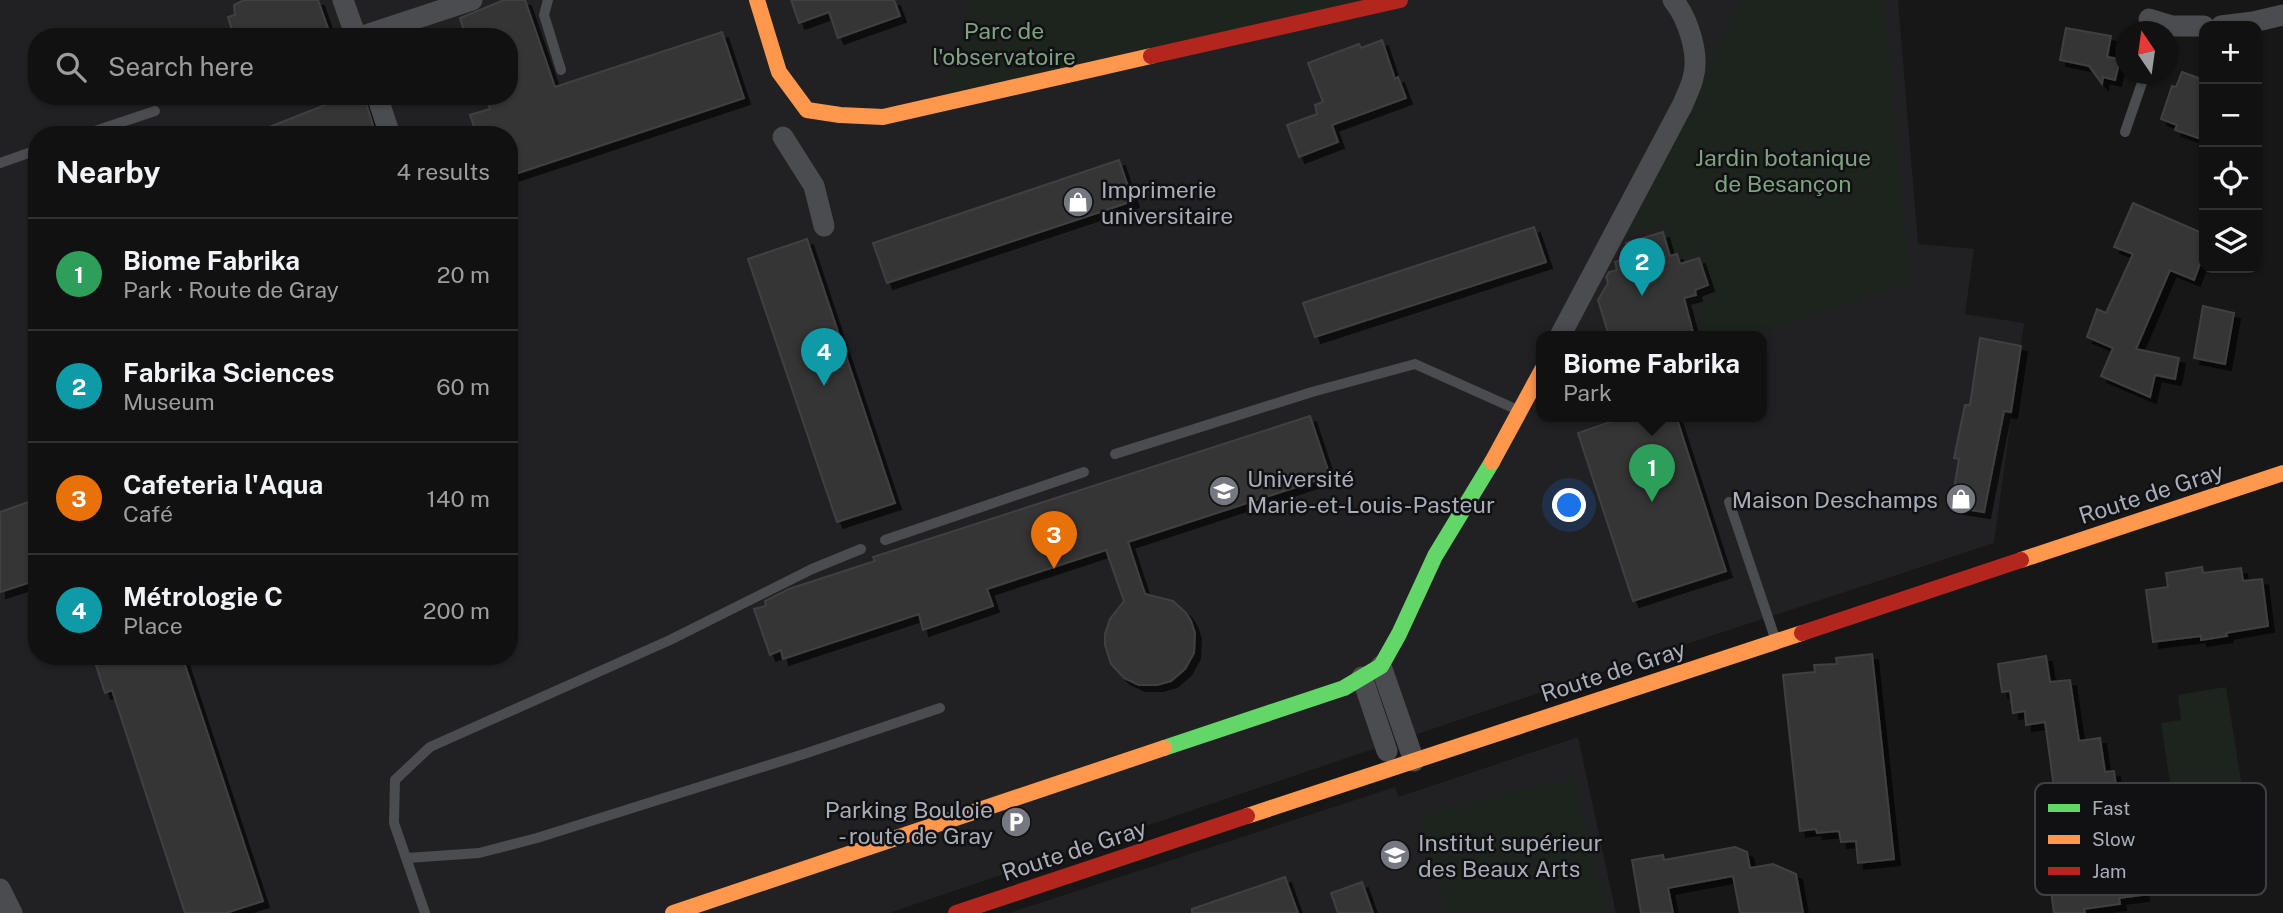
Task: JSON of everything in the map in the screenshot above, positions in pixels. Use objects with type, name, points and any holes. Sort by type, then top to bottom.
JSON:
[{"type":"street","points":[[343,0],[354,28]]},
{"type":"street","points":[[386,28],[472,0]]},
{"type":"street","points":[[757,0],[779,72],[807,110],[883,117],[1400,0]]},
{"type":"street","points":[[1563,331],[1683,104],[1694,75],[1692,38],[1680,9],[1673,0]]},
{"type":"street","points":[[2257,21],[2283,15]]},
{"type":"street","points":[[2149,19],[2153,21]]},
{"type":"street","points":[[2178,28],[2199,26]]},
{"type":"street","points":[[380,105],[387,126]]},
{"type":"street","points":[[783,137],[814,186],[824,226]]},
{"type":"street","points":[[673,913],[1344,688],[1381,666],[1435,556],[1487,471],[1536,381]]},
{"type":"street","name":"Route de Gray","points":[[956,913],[2283,472]]},
{"type":"street","points":[[1381,666],[1414,761]]},
{"type":"street","points":[[1362,677],[1387,751]]},
{"type":"street","points":[[1,892],[12,913]]},
{"type":"lane","points":[[548,0],[544,15],[561,70]]},
{"type":"lane","points":[[2124,132],[2141,84]]},
{"type":"lane","points":[[110,126],[155,111]]},
{"type":"lane","points":[[0,163],[28,153]]},
{"type":"lane","points":[[1115,454],[1312,392],[1415,364],[1520,411]]},
{"type":"lane","points":[[885,540],[1084,472]]},
{"type":"lane","points":[[1729,502],[1776,641]]},
{"type":"lane","points":[[425,913],[394,823],[395,780],[430,747],[670,640],[812,569],[861,550]]},
{"type":"lane","points":[[407,858],[478,853],[537,838],[940,708]]},
{"type":"shaded area","name":"Université Marie-et-Louis-Pasteur","points":[[0,0],[1898,0],[1918,244],[1974,249],[1965,314],[2024,323],[1994,543],[1577,680],[889,913],[0,913]]},
{"type":"shaded area","name":"Institut supérieur des Beaux Arts","points":[[1578,737],[1616,913],[1009,913],[1395,787],[1398,797]]},
{"type":"green space","name":"Parc de l'observatoire","points":[[971,0],[1379,0],[944,102]]},
{"type":"green space","name":"Jardin botanique de Besançon","points":[[1740,0],[1884,0],[1910,281],[1765,331],[1702,331],[1698,316],[1702,313],[1698,301],[1713,295],[1701,254],[1681,260],[1678,249],[1671,252],[1661,224],[1619,238]]},
{"type":"green space","points":[[2226,687],[2241,783],[2170,783],[2161,723],[2181,720],[2178,695]]},
{"type":"green space","points":[[1575,778],[1607,913],[1444,913],[1421,814]]},
{"type":"building","points":[[244,0],[318,0],[328,28],[231,28],[228,17],[235,15],[234,5]]},
{"type":"building","points":[[504,0],[525,0],[555,87],[722,32],[744,98],[518,173],[518,126],[474,126],[470,115],[490,109],[489,105],[518,105],[518,28],[463,28],[460,18]]},
{"type":"building","points":[[791,0],[894,0],[900,16],[838,38],[829,12],[799,23]]},
{"type":"building","points":[[2066,28],[2111,36],[2107,57],[2115,58],[2115,80],[2103,77],[2102,84],[2089,66],[2060,60]]},
{"type":"building","points":[[1382,40],[1395,79],[1398,77],[1406,98],[1332,125],[1338,142],[1299,157],[1287,125],[1317,114],[1315,105],[1323,102],[1308,63],[1359,44],[1361,48]]},
{"type":"building","points":[[2182,72],[2199,78],[2199,138],[2175,130],[2177,125],[2161,119],[2172,86],[2176,87]]},
{"type":"building","points":[[325,105],[367,105],[373,126],[272,126]]},
{"type":"building","points":[[1119,160],[1133,201],[887,283],[873,243]]},
{"type":"building","points":[[2133,203],[2199,232],[2199,266],[2194,280],[2170,270],[2136,349],[2179,358],[2175,379],[2155,375],[2150,397],[2101,376],[2113,348],[2087,337],[2097,309],[2106,313],[2133,254],[2114,247]]},
{"type":"building","points":[[1534,227],[1546,262],[1315,337],[1303,303]]},
{"type":"building","points":[[1663,232],[1670,256],[1677,254],[1680,264],[1699,258],[1708,285],[1695,290],[1696,295],[1684,298],[1693,331],[1607,331],[1598,300],[1608,283],[1606,277],[1609,272],[1617,270],[1615,262],[1630,257],[1626,243]]},
{"type":"building","points":[[807,239],[895,503],[837,522],[748,259]]},
{"type":"building","points":[[2203,306],[2234,313],[2225,364],[2194,358]]},
{"type":"building","points":[[1980,338],[2021,346],[2011,412],[2004,411],[1984,512],[1951,507],[1959,459],[1954,458],[1965,405],[1970,405]]},
{"type":"building","points":[[1310,416],[1330,476],[1128,542],[1145,594],[1173,601],[1186,613],[1195,633],[1194,653],[1185,669],[1171,681],[1157,685],[1139,685],[1124,678],[1111,664],[1105,645],[1105,634],[1110,619],[1124,601],[1106,550],[987,589],[993,606],[923,630],[919,614],[783,659],[781,650],[770,655],[754,609],[766,606],[765,601],[789,589],[875,561],[873,557]]},
{"type":"building","points":[[1610,422],[1678,422],[1726,571],[1633,601],[1578,433]]},
{"type":"building","points":[[28,502],[28,583],[0,592],[0,512]]},
{"type":"building","points":[[2202,567],[2203,573],[2241,568],[2243,581],[2262,579],[2268,626],[2201,640],[2201,636],[2153,642],[2146,590],[2168,587],[2166,573]]},
{"type":"building","points":[[1872,654],[1894,859],[1858,863],[1856,841],[1841,842],[1839,831],[1800,831],[1783,675],[1815,672],[1814,665],[1837,664],[1836,658]]},
{"type":"building","points":[[2046,656],[2050,682],[2070,680],[2079,741],[2100,738],[2105,772],[2114,771],[2116,783],[2053,783],[2045,722],[2026,725],[2025,711],[2013,713],[2010,691],[2002,692],[1998,664]]},
{"type":"building","points":[[96,665],[185,665],[263,901],[226,913],[185,913],[112,690],[105,693]]},
{"type":"building","points":[[1735,847],[1747,852],[1750,868],[1773,864],[1796,874],[1803,913],[1740,913],[1733,876],[1668,888],[1673,913],[1641,913],[1632,860],[1663,855],[1664,860]]},
{"type":"building","points":[[1285,877],[1298,913],[1192,913],[1192,909]]},
{"type":"building","points":[[1362,882],[1373,913],[1338,913],[1331,893]]},
{"type":"building","points":[[2052,895],[2143,895],[2119,898],[2120,904],[2084,909],[2085,913],[2054,913]]},
{"type":"traffic: fast","points":[[1164,748],[1344,688],[1381,666],[1435,556],[1492,462]]},
{"type":"traffic: slow","points":[[757,0],[779,72],[807,110],[840,115],[883,117],[1151,56]]},
{"type":"traffic: slow","points":[[1492,462],[1536,381]]},
{"type":"traffic: slow","points":[[2021,560],[2283,473]]},
{"type":"traffic: slow","points":[[1247,816],[1802,633]]},
{"type":"traffic: slow","points":[[673,913],[1164,748]]},
{"type":"traffic: jam","points":[[1151,56],[1400,0]]},
{"type":"traffic: jam","points":[[1802,633],[2021,560]]},
{"type":"traffic: jam","points":[[956,913],[1247,816]]},
{"type":"place","name":"Imprimerie universitaire","points":[[1078,202]]},
{"type":"place","name":"Fabrika Sciences","points":[[1642,296]]},
{"type":"place","name":"Métrologie C","points":[[824,386]]},
{"type":"place","name":"Université Marie-et-Louis-Pasteur","points":[[1224,491]]},
{"type":"place","name":"Maison Deschamps","points":[[1961,499]]},
{"type":"place","name":"Biome Fabrika","points":[[1652,502]]},
{"type":"place","name":"Cafeteria l'Aqua","points":[[1054,569]]},
{"type":"place","name":"Parking Bouloie - route de Gray","points":[[1016,822]]},
{"type":"place","name":"Institut supérieur des Beaux Arts","points":[[1395,855]]}]
